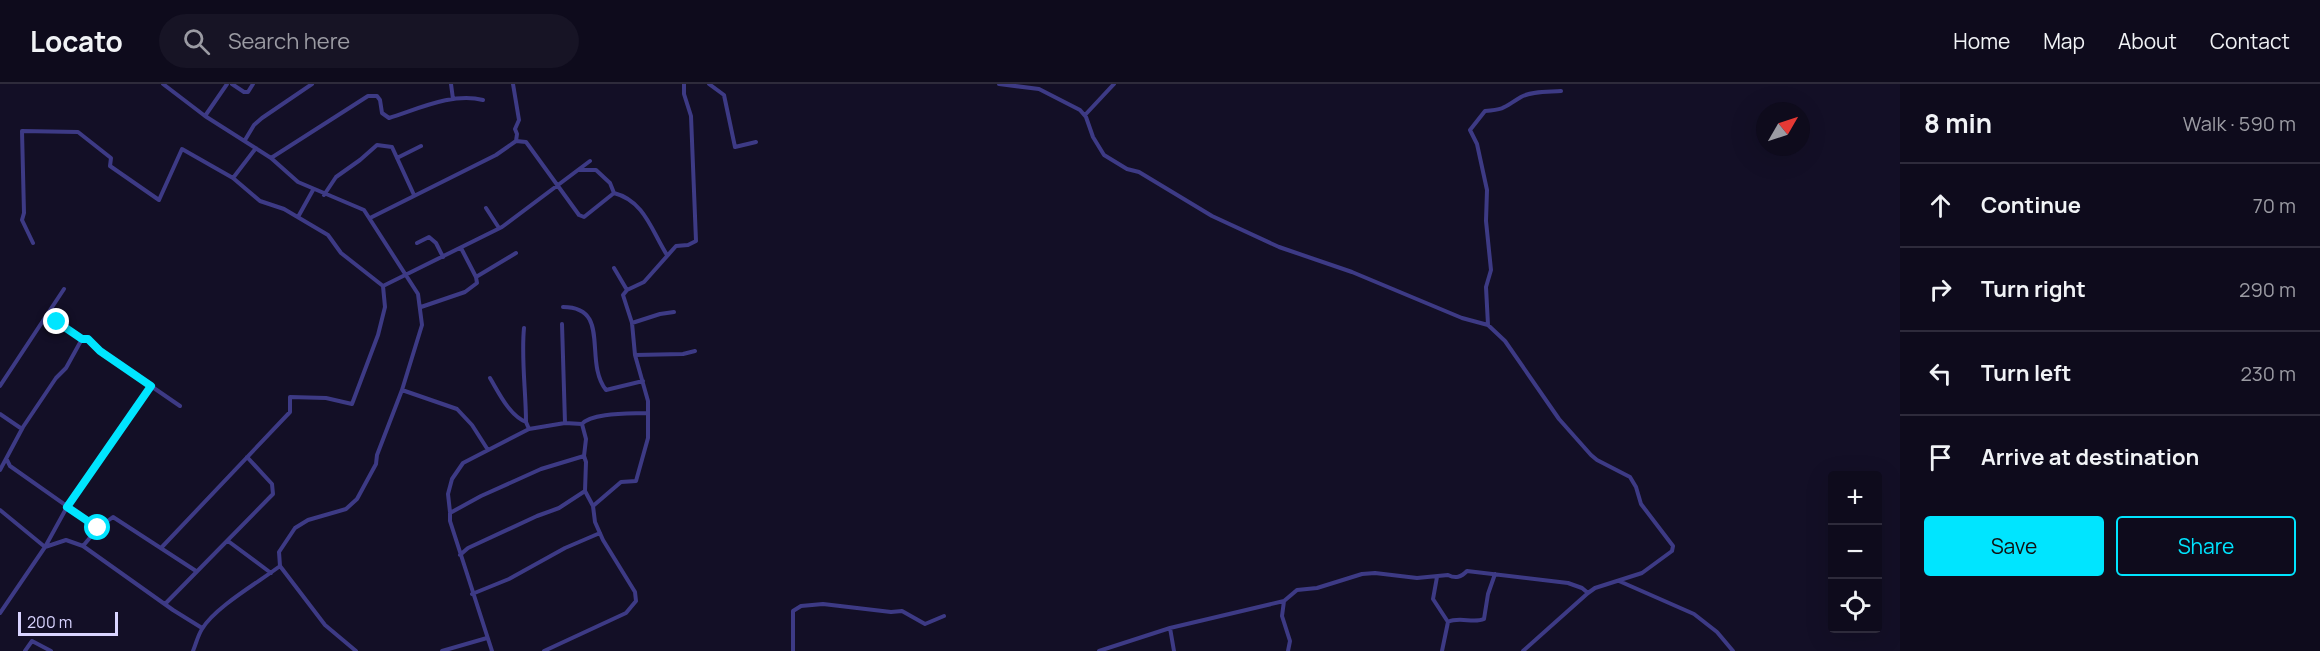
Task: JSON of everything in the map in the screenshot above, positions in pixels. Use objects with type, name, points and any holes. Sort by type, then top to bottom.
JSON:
[{"type":"street","points":[[164,84],[206,116],[271,158],[298,182],[324,195],[364,210],[418,294],[422,325],[402,390],[377,455],[376,464],[357,499],[346,508],[308,520],[295,528],[279,552],[280,566],[325,625],[356,651]]},
{"type":"street","points":[[206,116],[227,84]]},
{"type":"street","points":[[232,84],[244,92],[248,92],[253,84]]},
{"type":"street","points":[[245,140],[254,125],[262,118],[312,84]]},
{"type":"street","points":[[451,84],[453,99]]},
{"type":"street","points":[[513,84],[519,120],[515,129],[516,141]]},
{"type":"street","points":[[593,506],[621,482],[636,481],[648,438],[648,395],[635,355],[632,323],[623,295],[627,290],[644,282],[676,246],[688,245],[696,241],[691,116],[684,94],[684,84]]},
{"type":"street","points":[[709,84],[724,95],[735,147],[756,142]]},
{"type":"street","points":[[999,84],[1040,89],[1080,110],[1085,115],[1093,137],[1104,155],[1127,169],[1139,172],[1212,216],[1279,247],[1352,272],[1462,318],[1488,325],[1510,348],[1558,419],[1591,455],[1630,477],[1641,504],[1670,539],[1673,546],[1672,551],[1642,573],[1596,588],[1588,593],[1523,651]]},
{"type":"street","points":[[1085,115],[1114,84]]},
{"type":"street","points":[[1488,325],[1486,288],[1491,270],[1486,221],[1487,190],[1477,144],[1470,130],[1485,111],[1507,107],[1520,97],[1531,94],[1561,91]]},
{"type":"street","points":[[271,158],[368,96],[376,96],[380,100],[382,113],[389,118],[453,99],[474,97],[483,100]]},
{"type":"street","points":[[33,243],[22,220],[24,213],[22,131],[78,132],[111,158],[110,166],[159,200],[182,149],[233,178],[260,201],[284,209],[328,235],[341,253],[383,286],[385,307],[378,335],[352,404],[326,398],[290,397],[290,412],[160,548]]},
{"type":"street","points":[[370,218],[496,155],[516,141],[525,142],[579,215],[584,216],[615,193]]},
{"type":"street","points":[[324,195],[336,177],[377,145],[392,147],[414,195]]},
{"type":"street","points":[[397,158],[421,146]]},
{"type":"street","points":[[233,178],[256,148]]},
{"type":"street","points":[[383,286],[499,228],[590,161]]},
{"type":"street","points":[[580,170],[596,170],[610,183],[615,193],[622,195],[637,206],[647,219],[666,255]]},
{"type":"street","points":[[297,217],[313,190]]},
{"type":"street","points":[[486,208],[499,228]]},
{"type":"street","points":[[417,243],[429,237],[436,243],[443,257]]},
{"type":"street","points":[[421,307],[465,292],[477,283],[461,248]]},
{"type":"street","points":[[476,277],[516,253]]},
{"type":"street","points":[[614,268],[627,290]]},
{"type":"street","points":[[0,386],[64,289]]},
{"type":"street","points":[[563,307],[577,307],[586,312],[591,319],[595,357],[606,390],[643,381]]},
{"type":"street","points":[[632,323],[674,312]]},
{"type":"street","points":[[48,315],[82,339],[88,339],[100,351],[180,406]]},
{"type":"street","points":[[562,324],[565,423]]},
{"type":"street","points":[[524,328],[522,352],[526,381],[526,422],[529,429]]},
{"type":"street","points":[[0,470],[22,429],[56,378],[66,368],[82,339]]},
{"type":"street","points":[[635,355],[682,354],[695,351]]},
{"type":"street","points":[[489,378],[513,413],[526,422]]},
{"type":"street","points":[[0,613],[45,547],[67,507],[151,386]]},
{"type":"street","points":[[402,390],[457,409],[472,424],[488,450]]},
{"type":"street","points":[[544,651],[626,613],[636,602],[635,592],[600,533],[592,513],[593,506],[585,491],[586,439],[582,424],[585,419],[618,414],[648,413]]},
{"type":"street","points":[[0,414],[22,429]]},
{"type":"street","points":[[492,651],[449,516],[448,495],[452,479],[463,463],[529,429],[565,423],[582,424]]},
{"type":"street","points":[[450,513],[481,496],[541,470],[584,456]]},
{"type":"street","points":[[165,604],[273,494],[272,484],[247,457]]},
{"type":"street","points":[[7,459],[10,466],[98,528]]},
{"type":"street","points":[[460,555],[468,548],[537,516],[565,506],[585,491]]},
{"type":"street","points":[[0,510],[45,547]]},
{"type":"street","points":[[83,546],[98,528],[113,517],[196,571]]},
{"type":"street","points":[[472,594],[508,579],[565,548],[600,533]]},
{"type":"street","points":[[45,547],[66,540],[83,546],[202,628]]},
{"type":"street","points":[[228,540],[271,573]]},
{"type":"street","points":[[193,651],[202,628],[231,601],[280,566]]},
{"type":"street","points":[[1098,651],[1170,628],[1284,600],[1297,590],[1317,588],[1362,574],[1461,577],[1467,571],[1568,583],[1588,593]]},
{"type":"street","points":[[1448,622],[1454,619],[1478,621],[1485,619],[1488,594],[1494,574]]},
{"type":"street","points":[[1437,577],[1433,599],[1448,622],[1442,651]]},
{"type":"street","points":[[1618,580],[1694,614],[1717,632],[1733,651]]},
{"type":"street","points":[[1284,600],[1282,616],[1290,641],[1288,651]]},
{"type":"street","points":[[793,651],[793,615],[794,611],[801,606],[823,604],[891,612],[902,611],[925,624],[944,616]]},
{"type":"street","points":[[1170,628],[1174,651]]},
{"type":"street","points":[[442,651],[487,638]]},
{"type":"street","points":[[25,651],[35,640],[51,651]]},
{"type":"route","points":[[57,322],[82,339],[87,338],[100,351],[151,386],[67,507],[98,528]]}]
